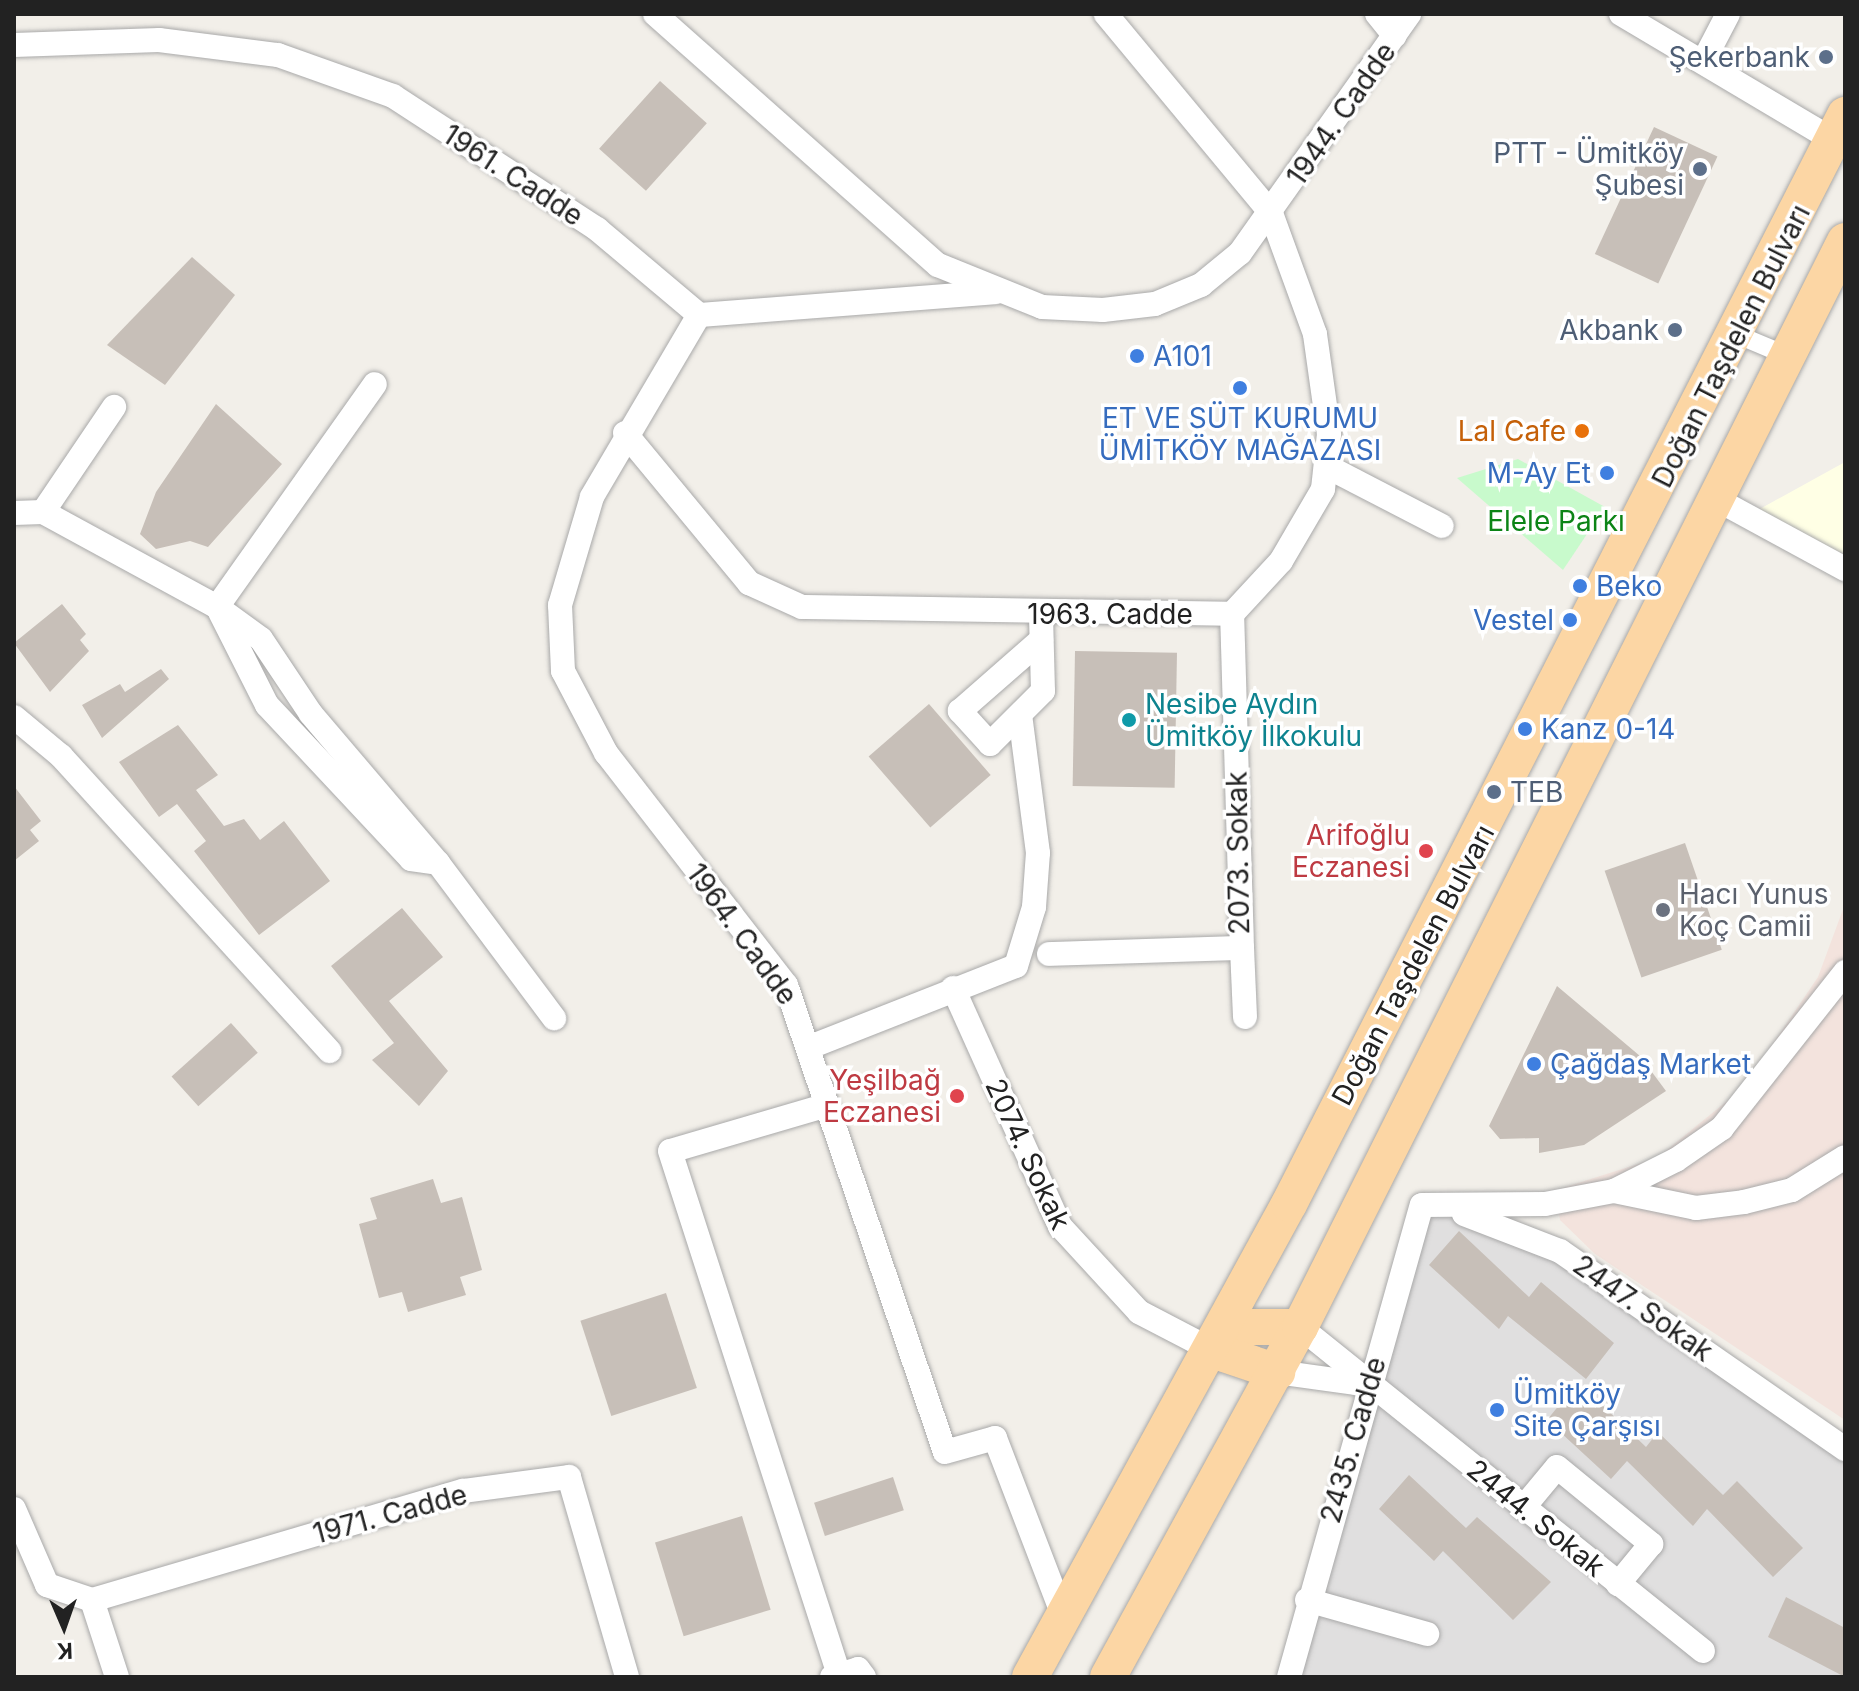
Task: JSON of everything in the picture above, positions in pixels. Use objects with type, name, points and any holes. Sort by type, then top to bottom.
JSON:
[{"type":"main road","name":"Doğan Taşdelen Bulvarı","points":[[1030,1677],[1212,1350],[1738,335],[1839,128]]},
{"type":"main road","name":"Doğan Taşdelen Bulvarı","points":[[1108,1677],[1277,1372],[1845,241]]},
{"type":"main road","points":[[1212,1350],[1247,1327],[1300,1327]]},
{"type":"main road","points":[[1212,1350],[1277,1372]]},
{"type":"street","points":[[655,14],[938,265],[995,292]]},
{"type":"street","name":"1963. Cadde","points":[[625,433],[726,559],[774,598],[839,611],[1041,615],[1232,614],[1307,523],[1328,467],[1315,334],[1271,213],[1106,14]]},
{"type":"street","points":[[1377,14],[1395,36]]},
{"type":"street","name":"1944. Cadde","points":[[995,292],[1042,307],[1155,304],[1201,285],[1240,253],[1271,213],[1409,14]]},
{"type":"street","points":[[1621,14],[1703,62],[1839,128]]},
{"type":"street","points":[[1703,62],[1728,14]]},
{"type":"street","name":"1961. Cadde","points":[[14,45],[159,40],[278,55],[393,96],[597,229],[699,315]]},
{"type":"street","points":[[699,315],[995,292]]},
{"type":"street","name":"1964. Cadde","points":[[699,315],[625,433],[568,570],[556,640],[563,671],[606,753],[786,985],[810,1047],[824,1106],[945,1452],[995,1438],[1064,1618]]},
{"type":"street","points":[[1738,335],[1788,356]]},
{"type":"street","points":[[217,607],[375,384]]},
{"type":"street","points":[[43,512],[114,407]]},
{"type":"street","points":[[1328,467],[1442,526]]},
{"type":"street","points":[[1716,499],[1845,569]]},
{"type":"street","points":[[14,513],[43,512],[217,607],[267,705],[411,859],[438,863],[554,1018]]},
{"type":"street","name":"2073. Sokak","points":[[1049,954],[1242,948],[1232,614]]},
{"type":"street","points":[[1041,615],[1043,691],[990,744],[960,711],[1041,640]]},
{"type":"street","points":[[810,1047],[953,988],[1016,966],[1033,916],[1038,853],[1020,715]]},
{"type":"street","points":[[14,717],[61,756],[329,1051]]},
{"type":"street","points":[[1242,948],[1245,1017]]},
{"type":"street","points":[[1422,1205],[1545,1204],[1614,1191],[1722,1128],[1845,972]]},
{"type":"street","name":"2074. Sokak","points":[[953,988],[1066,1236],[1139,1312],[1212,1350]]},
{"type":"street","points":[[824,1106],[670,1151],[845,1676]]},
{"type":"street","points":[[1614,1191],[1696,1208],[1744,1202],[1792,1190],[1845,1157]]},
{"type":"street","name":"2435. Cadde","points":[[1289,1677],[1307,1600],[1422,1205]]},
{"type":"street","name":"2447. Sokak","points":[[1422,1205],[1515,1229],[1560,1251],[1845,1449]]},
{"type":"street","name":"2444. Sokak","points":[[1300,1327],[1703,1651]]},
{"type":"street","points":[[1277,1372],[1369,1385]]},
{"type":"street","points":[[1523,1508],[1557,1467],[1651,1544],[1618,1584]]},
{"type":"street","name":"1971. Cadde","points":[[92,1600],[463,1491],[569,1477],[627,1677]]},
{"type":"street","points":[[14,1509],[47,1585],[92,1600],[117,1677]]},
{"type":"street","points":[[1307,1600],[1427,1634]]},
{"type":"shaded area","points":[[1845,462],[1845,555],[1758,510]]},
{"type":"shaded area","points":[[1845,904],[1845,1420],[1595,1254],[1560,1220],[1556,1190],[1657,1158],[1743,1088],[1818,977]]},
{"type":"shaded area","points":[[1422,1205],[1515,1229],[1845,1449],[1845,1677],[1289,1677]]},
{"type":"green space","name":"Elele Parkı","points":[[1518,459],[1605,507],[1563,570],[1457,478]]},
{"type":"building","points":[[660,81],[707,123],[646,191],[599,149]]},
{"type":"building","points":[[1654,127],[1717,157],[1658,283],[1595,254]]},
{"type":"building","points":[[192,257],[235,295],[165,385],[107,345]]},
{"type":"building","points":[[216,404],[282,464],[208,547],[190,541],[156,549],[140,534],[156,492]]},
{"type":"building","points":[[62,604],[86,634],[80,640],[89,651],[50,692],[14,643]]},
{"type":"building","name":"Nesibe Aydın Ümitköy İlkokulu","points":[[1075,651],[1177,653],[1175,788],[1073,786]]},
{"type":"building","points":[[161,669],[169,679],[102,738],[82,705],[120,684],[125,692]]},
{"type":"building","points":[[929,704],[991,775],[930,827],[869,756]]},
{"type":"building","points":[[178,725],[218,775],[196,790],[224,826],[244,819],[260,840],[284,821],[330,881],[259,935],[194,851],[206,841],[177,804],[159,817],[119,762]]},
{"type":"building","points":[[14,786],[41,821],[30,830],[39,841],[14,861]]},
{"type":"building","name":"Hacı Yunus Koç Camii","points":[[1685,843],[1722,950],[1641,978],[1605,871]]},
{"type":"building","points":[[402,908],[443,957],[389,1001],[448,1071],[419,1106],[372,1060],[394,1043],[331,966]]},
{"type":"building","points":[[1557,986],[1640,1056],[1666,1091],[1584,1145],[1539,1153],[1539,1138],[1500,1139],[1489,1126]]},
{"type":"building","points":[[231,1023],[258,1053],[198,1106],[172,1077]]},
{"type":"building","points":[[433,1179],[441,1203],[462,1197],[482,1270],[460,1277],[466,1295],[408,1312],[402,1292],[379,1298],[359,1224],[377,1219],[370,1198]]},
{"type":"building","points":[[1459,1231],[1529,1297],[1541,1282],[1614,1343],[1586,1379],[1508,1316],[1499,1329],[1429,1265]]},
{"type":"building","points":[[666,1293],[697,1388],[611,1416],[580,1321]]},
{"type":"building","points":[[1578,1382],[1646,1447],[1658,1432],[1723,1495],[1737,1481],[1803,1548],[1773,1577],[1707,1509],[1693,1526],[1627,1461],[1611,1479],[1547,1420]]},
{"type":"building","points":[[1409,1475],[1466,1528],[1477,1517],[1551,1582],[1513,1620],[1443,1551],[1434,1561],[1379,1509]]},
{"type":"building","points":[[893,1477],[904,1510],[825,1536],[814,1503]]},
{"type":"building","points":[[742,1516],[771,1610],[684,1636],[655,1543]]},
{"type":"building","points":[[1786,1597],[1845,1628],[1845,1677],[1768,1637]]},
{"type":"place","name":"Şekerbank","points":[[1826,57]]},
{"type":"place","name":"PTT - Ümitköy Şubesi","points":[[1700,169]]},
{"type":"place","name":"Akbank","points":[[1675,330]]},
{"type":"place","name":"A101","points":[[1137,356]]},
{"type":"place","name":"ET VE SÜT KURUMU ÜMİTKÖY MAĞAZASI","points":[[1240,388]]},
{"type":"place","name":"Lal Cafe","points":[[1582,431]]},
{"type":"place","name":"M-Ay Et","points":[[1607,473]]},
{"type":"place","name":"Beko","points":[[1580,586]]},
{"type":"place","name":"Vestel","points":[[1570,620]]},
{"type":"place","name":"Nesibe Aydın Ümitköy İlkokulu","points":[[1129,720]]},
{"type":"place","name":"Kanz 0-14","points":[[1525,729]]},
{"type":"place","name":"TEB","points":[[1494,792]]},
{"type":"place","name":"Arifoğlu Eczanesi","points":[[1426,851]]},
{"type":"place","name":"Hacı Yunus Koç Camii","points":[[1663,910]]},
{"type":"place","name":"Çağdaş Market","points":[[1534,1064]]},
{"type":"place","name":"Yeşilbağ Eczanesi","points":[[957,1096]]},
{"type":"place","name":"Ümitköy Site Çarşısı","points":[[1497,1410]]}]
